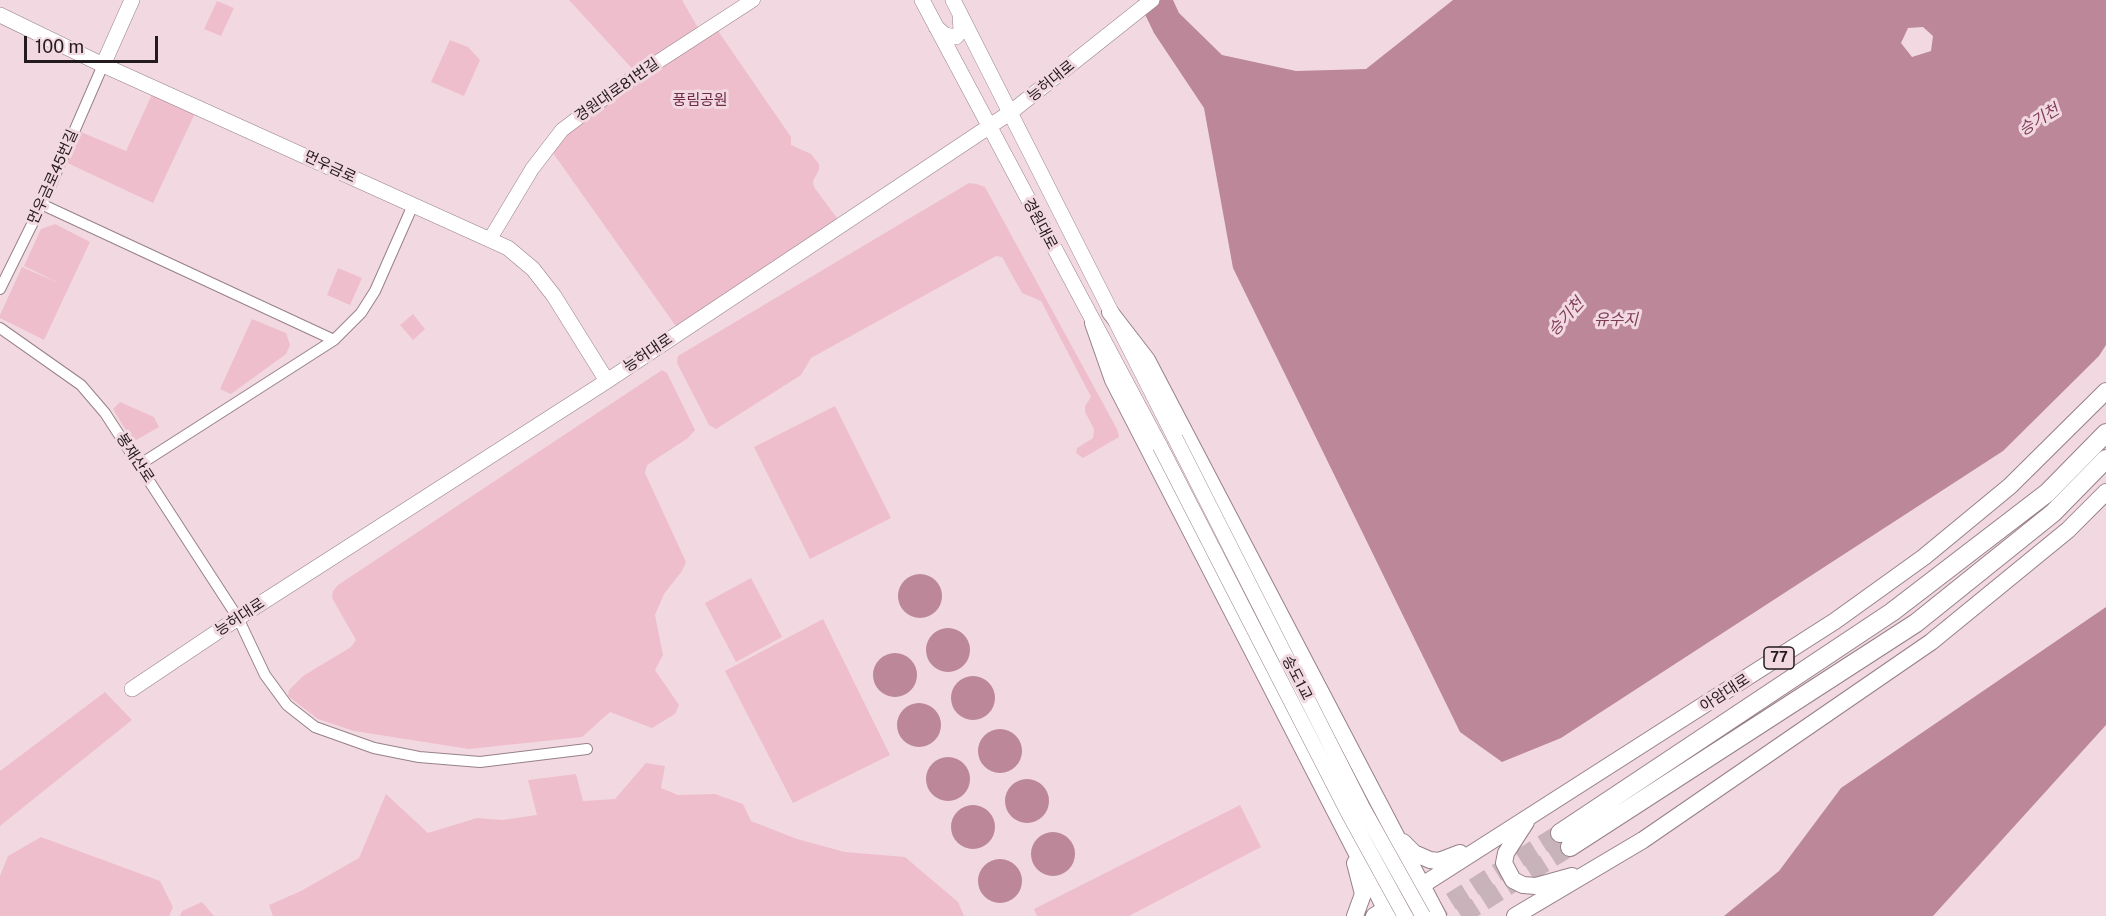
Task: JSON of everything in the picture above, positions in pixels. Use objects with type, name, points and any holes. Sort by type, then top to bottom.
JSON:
[{"type":"highway","name":"아암대로","points":[[2106,433],[2047,493],[1892,612],[1565,840],[1916,622],[2053,513],[2106,459]]},
{"type":"main road","points":[[103,64],[132,0]]},
{"type":"main road","name":"경원대로","points":[[922,0],[1160,446]]},
{"type":"main road","name":"능허대로","points":[[132,689],[238,618],[607,381],[989,128],[1152,0]]},
{"type":"main road","points":[[936,27],[945,35],[957,36],[961,31],[957,7]]},
{"type":"main road","name":"경원대로","points":[[957,7],[1175,438]]},
{"type":"main road","name":"먼우금로","points":[[0,15],[508,248],[533,269],[554,296],[607,381]]},
{"type":"main road","points":[[1110,312],[1147,360],[1438,916]]},
{"type":"main road","points":[[1093,323],[1113,380],[1354,847],[1383,914]]},
{"type":"main road","name":"아암대로","points":[[1383,914],[1422,885],[1835,621],[1924,557],[2010,486],[2106,391]]},
{"type":"main road","name":"송도1교","points":[[1175,438],[1362,807],[1423,916]]},
{"type":"main road","name":"송도1교","points":[[1160,446],[1350,816],[1405,916]]},
{"type":"main road","points":[[1515,916],[1662,827],[1931,642],[2068,530],[2106,492]]},
{"type":"main road","points":[[1530,817],[1506,853],[1504,863],[1513,880],[1523,885],[1536,886],[1565,877],[1586,874]]},
{"type":"main road","points":[[1397,838],[1414,853],[1430,861],[1439,861],[1486,844]]},
{"type":"main road","points":[[1354,847],[1356,870],[1363,894],[1355,916]]},
{"type":"street","name":"경원대로81번길","points":[[489,239],[532,170],[562,130],[619,87],[753,0]]},
{"type":"street","name":"먼우금로45번길","points":[[0,289],[41,204],[103,64]]},
{"type":"street","points":[[41,204],[334,340]]},
{"type":"street","points":[[139,465],[334,340],[361,313],[375,291],[413,205]]},
{"type":"street","name":"봉재산로","points":[[0,328],[81,385],[105,413],[238,618],[265,675],[287,705],[315,728],[374,748],[419,757],[480,762],[587,749]]},
{"type":"green space","name":"풍림공원","points":[[569,0],[682,0],[701,33],[714,25],[791,137],[791,145],[811,154],[819,164],[819,170],[813,181],[814,187],[842,225],[680,332],[548,146],[638,75]]},
{"type":"green space","points":[[217,1],[234,8],[221,36],[204,29]]},
{"type":"green space","points":[[450,40],[468,47],[480,60],[464,96],[431,82]]},
{"type":"green space","points":[[155,88],[198,107],[153,203],[61,160],[74,129],[126,151]]},
{"type":"green space","points":[[969,183],[985,187],[1117,429],[1119,437],[1083,458],[1076,453],[1077,448],[1093,438],[1094,429],[1085,412],[1085,406],[1091,397],[1041,301],[1022,293],[1002,257],[996,256],[811,358],[801,375],[716,429],[709,425],[677,363],[678,356]]},
{"type":"green space","points":[[55,224],[90,242],[44,340],[0,318],[0,315],[22,267],[61,284],[24,266],[41,229]]},
{"type":"green space","points":[[338,268],[362,278],[350,305],[327,295]]},
{"type":"green space","points":[[413,314],[425,329],[413,340],[400,325]]},
{"type":"green space","points":[[252,319],[286,333],[290,345],[286,354],[231,394],[220,389]]},
{"type":"green space","points":[[662,370],[667,373],[695,430],[688,438],[647,465],[645,473],[686,562],[682,571],[664,594],[655,615],[663,655],[655,670],[679,705],[675,714],[652,728],[610,712],[582,737],[469,749],[354,731],[318,719],[288,696],[289,690],[303,676],[351,647],[356,640],[332,598],[333,591],[338,585]]},
{"type":"green space","points":[[120,402],[154,417],[159,427],[133,442],[113,409]]},
{"type":"green space","points":[[835,406],[891,518],[810,559],[754,447]]},
{"type":"green space","points":[[751,578],[782,637],[736,662],[705,603]]},
{"type":"green space","points":[[823,619],[890,755],[793,803],[725,671]]},
{"type":"green space","points":[[105,692],[132,720],[0,826],[0,771]]},
{"type":"green space","points":[[646,763],[665,766],[661,788],[678,795],[715,794],[743,804],[751,821],[797,839],[845,852],[905,857],[958,902],[964,916],[273,916],[269,905],[301,891],[359,858],[386,794],[428,833],[477,818],[502,820],[537,815],[528,780],[576,774],[583,801],[615,799]]},
{"type":"green space","points":[[1240,805],[1261,847],[1129,916],[1037,916],[1034,909]]},
{"type":"green space","points":[[41,837],[160,881],[173,907],[169,916],[0,916],[0,876],[8,856]]},
{"type":"green space","points":[[202,902],[214,916],[180,916],[182,911]]},
{"type":"water","name":"유수지","points":[[1138,0],[1173,0],[1179,13],[1222,55],[1296,71],[1366,69],[1453,0],[2106,0],[2106,345],[2099,356],[2003,451],[1561,738],[1502,762],[1460,732],[1233,268],[1204,108],[1154,33]],"holes":[[[1923,27],[1933,36],[1931,51],[1912,57],[1901,43],[1908,28]]]},
{"type":"water","points":[[920,574],[935,581],[942,596],[935,611],[920,618],[905,611],[898,596],[905,581]]},
{"type":"water","points":[[2106,607],[2106,725],[1933,916],[1724,916],[1779,871],[1841,788]]},
{"type":"water","points":[[948,628],[963,635],[970,650],[963,665],[948,672],[933,665],[926,650],[933,635]]},
{"type":"water","points":[[895,653],[910,660],[917,675],[910,690],[895,697],[880,690],[873,675],[880,660]]},
{"type":"water","points":[[973,676],[988,683],[995,698],[988,713],[973,720],[958,713],[951,698],[958,683]]},
{"type":"water","points":[[919,703],[934,710],[941,725],[934,740],[919,747],[904,740],[897,725],[904,710]]},
{"type":"water","points":[[1000,729],[1015,736],[1022,751],[1015,766],[1000,773],[985,766],[978,751],[985,736]]},
{"type":"water","points":[[948,757],[963,764],[970,779],[963,794],[948,801],[933,794],[926,779],[933,764]]},
{"type":"water","points":[[1027,779],[1042,786],[1049,801],[1042,816],[1027,823],[1012,816],[1005,801],[1012,786]]},
{"type":"water","points":[[973,805],[988,812],[995,827],[988,842],[973,849],[958,842],[951,827],[958,812]]},
{"type":"water","points":[[1053,832],[1068,839],[1075,854],[1068,869],[1053,876],[1038,869],[1031,854],[1038,839]]},
{"type":"water","points":[[1000,859],[1015,866],[1022,881],[1015,896],[1000,903],[985,896],[978,881],[985,866]]},
{"type":"tunnel","points":[[1428,916],[1560,833]]},
{"type":"tunnel","points":[[1461,916],[1570,847]]},
{"type":"water label","name":"승기천","points":[[2039,120]]},
{"type":"water label","name":"승기천","points":[[1566,317]]}]
